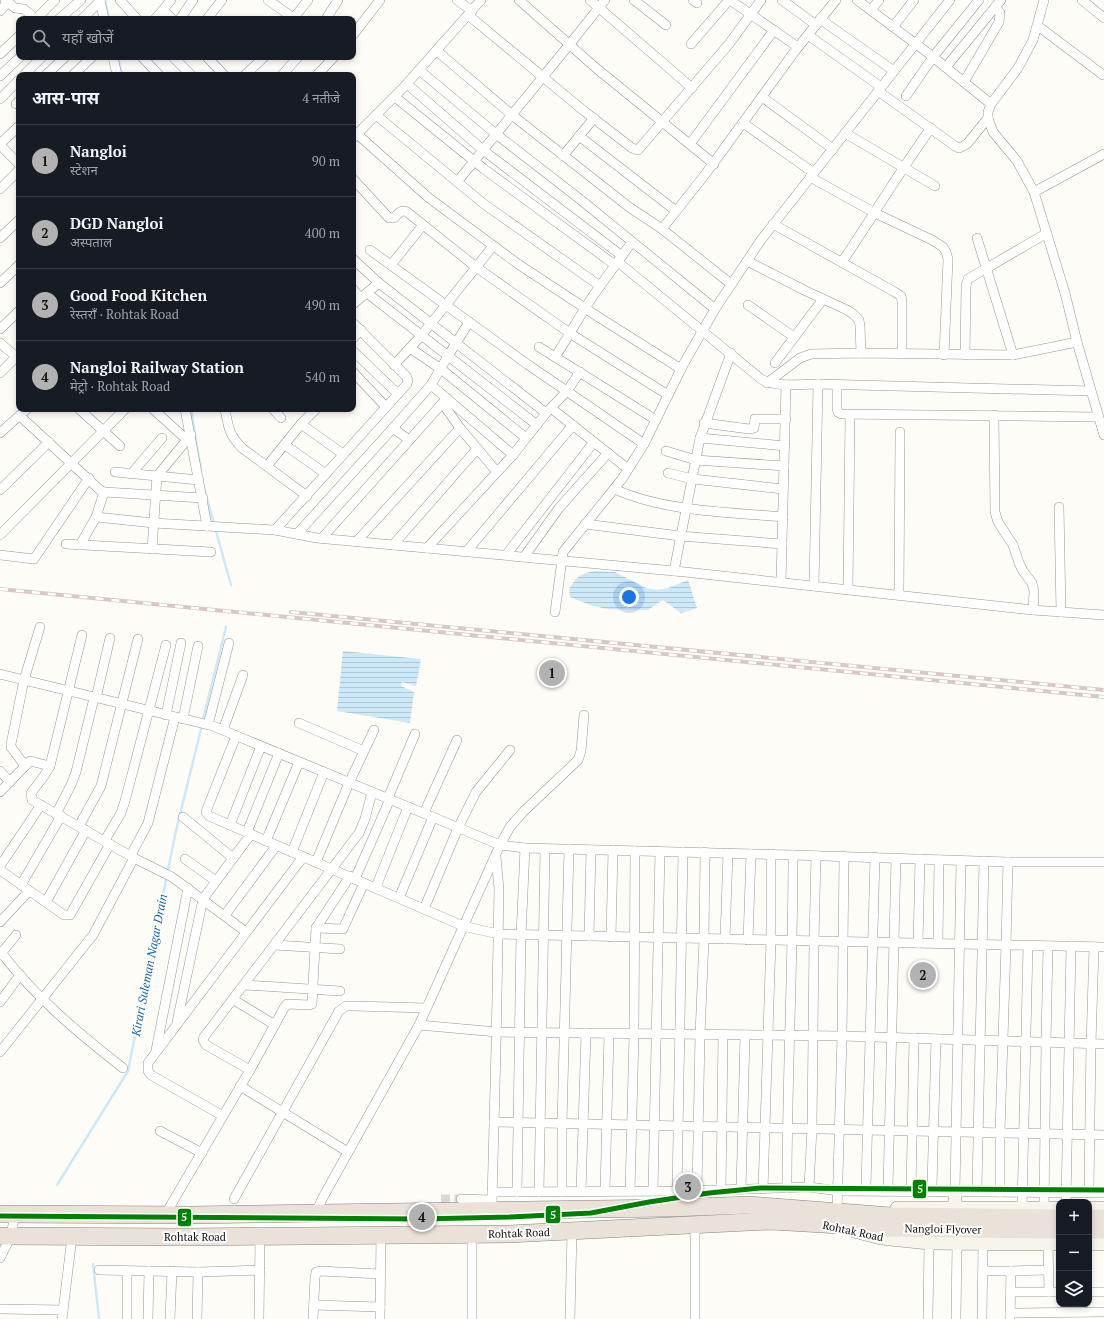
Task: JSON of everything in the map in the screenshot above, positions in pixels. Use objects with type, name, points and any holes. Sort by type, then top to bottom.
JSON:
[{"type":"highway","name":"Rohtak Road","points":[[8,1214],[308,1214],[492,1201],[669,1208],[749,1205],[832,1218]]},
{"type":"highway","points":[[301,1236],[308,1214]]},
{"type":"highway","name":"Rohtak Road","points":[[6,1236],[260,1237],[472,1234],[572,1231],[832,1218]]},
{"type":"highway","name":"Nangloi Flyover","points":[[832,1218],[1056,1230]]},
{"type":"highway","name":"Nangloi Flyover","points":[[891,1222],[1056,1218]]},
{"type":"highway","points":[[1092,1218],[1104,1218]]},
{"type":"highway","points":[[1092,1230],[1104,1230]]},
{"type":"street","points":[[39,16],[55,0]]},
{"type":"street","points":[[62,16],[81,0]]},
{"type":"street","points":[[158,16],[171,0]]},
{"type":"street","points":[[182,16],[193,0]]},
{"type":"street","points":[[209,16],[222,0]]},
{"type":"street","points":[[268,0],[290,16]]},
{"type":"street","points":[[296,16],[308,0]]},
{"type":"street","points":[[328,16],[338,0]]},
{"type":"street","points":[[356,31],[380,0]]},
{"type":"street","points":[[457,0],[544,77],[635,150],[640,148],[729,44],[761,0]]},
{"type":"street","points":[[356,135],[395,97],[481,0]]},
{"type":"street","points":[[519,0],[569,45],[714,164]]},
{"type":"street","points":[[590,0],[692,88]]},
{"type":"street","points":[[457,182],[544,77],[605,0]]},
{"type":"street","points":[[634,0],[666,25]]},
{"type":"street","points":[[691,44],[730,0],[798,47]]},
{"type":"street","points":[[782,0],[894,72]]},
{"type":"street","points":[[857,0],[933,57],[991,104]]},
{"type":"street","points":[[871,10],[879,0]]},
{"type":"street","points":[[893,27],[914,0]]},
{"type":"street","points":[[555,612],[563,552],[614,489],[644,444],[668,395],[703,330],[731,284],[773,224],[950,0]]},
{"type":"street","points":[[906,96],[933,57],[979,0]]},
{"type":"street","points":[[1044,0],[1038,26],[1026,54],[991,104],[988,112],[988,118],[993,132],[1017,161],[1034,192],[1065,293],[1090,391],[1104,435]]},
{"type":"street","points":[[1082,0],[1104,18]]},
{"type":"street","points":[[0,11],[6,1],[15,8],[24,9],[32,16]]},
{"type":"street","points":[[85,16],[100,1]]},
{"type":"street","points":[[100,1],[103,16]]},
{"type":"street","points":[[662,229],[714,164],[798,47],[835,1]]},
{"type":"street","points":[[125,2],[135,16]]},
{"type":"street","points":[[946,68],[998,3]]},
{"type":"street","points":[[964,82],[999,22],[1000,13],[998,3]]},
{"type":"street","points":[[163,10],[169,16]]},
{"type":"street","points":[[1038,26],[1103,75]]},
{"type":"street","points":[[690,144],[774,30]]},
{"type":"street","points":[[808,35],[959,148],[966,144],[988,118]]},
{"type":"street","points":[[0,54],[16,39]]},
{"type":"street","points":[[437,50],[512,115],[563,156],[629,207],[662,229],[731,284]]},
{"type":"street","points":[[0,76],[17,60]]},
{"type":"street","points":[[27,72],[39,60]]},
{"type":"street","points":[[49,72],[62,60]]},
{"type":"street","points":[[76,72],[89,60]]},
{"type":"street","points":[[114,60],[116,72]]},
{"type":"street","points":[[145,60],[156,72]]},
{"type":"street","points":[[176,60],[188,72]]},
{"type":"street","points":[[210,60],[221,72]]},
{"type":"street","points":[[248,72],[258,60]]},
{"type":"street","points":[[285,72],[295,60]]},
{"type":"street","points":[[320,72],[331,60]]},
{"type":"street","points":[[419,70],[496,134],[581,200],[715,309]]},
{"type":"street","points":[[1,96],[16,83]]},
{"type":"street","points":[[407,84],[483,150],[767,383],[786,385],[837,384],[1090,391]]},
{"type":"street","points":[[762,96],[833,149]]},
{"type":"street","points":[[395,97],[474,161],[618,261]]},
{"type":"street","points":[[376,115],[484,204],[600,286]]},
{"type":"street","points":[[563,156],[594,118]]},
{"type":"street","points":[[743,123],[812,175],[875,213],[932,240],[946,252],[948,259],[944,355]]},
{"type":"street","points":[[842,262],[875,213],[903,167],[931,128]]},
{"type":"street","points":[[16,129],[0,145],[16,161]]},
{"type":"street","points":[[845,133],[935,186]]},
{"type":"street","points":[[579,136],[676,212]]},
{"type":"street","points":[[356,137],[429,198],[518,264],[682,369]]},
{"type":"street","points":[[1034,192],[1104,154]]},
{"type":"street","points":[[0,189],[16,173]]},
{"type":"street","points":[[356,182],[389,218],[394,218],[404,210],[476,267],[571,334],[668,395]]},
{"type":"street","points":[[0,238],[16,223]]},
{"type":"street","points":[[773,224],[901,296],[902,354]]},
{"type":"street","points":[[391,265],[423,225]]},
{"type":"street","points":[[965,355],[966,286],[968,279],[1047,233]]},
{"type":"street","points":[[977,238],[1013,355]]},
{"type":"street","points":[[555,357],[571,334],[585,308],[632,242]]},
{"type":"street","points":[[394,365],[446,306],[493,246]]},
{"type":"street","points":[[370,250],[446,306],[644,444]]},
{"type":"street","points":[[747,261],[847,310],[858,320],[860,326],[861,353]]},
{"type":"street","points":[[356,262],[379,283],[431,324],[549,411],[573,424],[628,469]]},
{"type":"street","points":[[0,283],[16,268]]},
{"type":"street","points":[[379,283],[360,298],[421,336],[536,425]]},
{"type":"street","points":[[775,363],[823,299]]},
{"type":"street","points":[[748,305],[794,337]]},
{"type":"street","points":[[0,329],[16,314]]},
{"type":"street","points":[[297,534],[431,386],[469,322]]},
{"type":"street","points":[[275,530],[407,384],[408,380],[406,376],[356,325]]},
{"type":"street","points":[[356,335],[361,330]]},
{"type":"street","points":[[767,383],[805,355],[861,353],[1013,355],[1077,342]]},
{"type":"street","points":[[0,343],[16,356]]},
{"type":"street","points":[[539,347],[656,420]]},
{"type":"street","points":[[410,348],[440,369],[526,438]]},
{"type":"street","points":[[674,571],[704,422],[731,353]]},
{"type":"street","points":[[356,354],[398,394]]},
{"type":"street","points":[[0,373],[16,360]]},
{"type":"street","points":[[428,548],[513,455],[536,425],[567,391],[580,372]]},
{"type":"street","points":[[356,375],[386,407]]},
{"type":"street","points":[[814,586],[818,384]]},
{"type":"street","points":[[837,384],[838,412],[850,415],[1098,417]]},
{"type":"street","points":[[782,582],[786,385]]},
{"type":"street","points":[[431,386],[445,401],[513,455]]},
{"type":"street","points":[[445,401],[460,428],[497,472]]},
{"type":"street","points":[[322,538],[445,401]]},
{"type":"street","points":[[0,433],[24,412]]},
{"type":"street","points":[[83,412],[120,446]]},
{"type":"street","points":[[0,535],[122,412]]},
{"type":"street","points":[[157,412],[189,438]]},
{"type":"street","points":[[186,412],[189,438],[202,498],[213,527]]},
{"type":"street","points":[[226,412],[229,431],[234,440],[242,448],[307,496]]},
{"type":"street","points":[[276,412],[281,418]]},
{"type":"street","points":[[267,466],[301,424],[308,412]]},
{"type":"street","points":[[848,589],[850,415]]},
{"type":"street","points":[[994,415],[995,512],[998,522],[1013,545],[1019,564],[1032,583],[1034,592],[1033,610]]},
{"type":"street","points":[[20,416],[89,478],[100,490],[104,492],[202,498]]},
{"type":"street","points":[[704,422],[749,430],[754,428],[754,421],[757,418],[786,419]]},
{"type":"street","points":[[301,424],[344,454]]},
{"type":"street","points":[[467,552],[573,424]]},
{"type":"street","points":[[393,428],[409,440]]},
{"type":"street","points":[[357,542],[460,428]]},
{"type":"street","points":[[899,595],[900,432]]},
{"type":"street","points":[[131,474],[162,438]]},
{"type":"street","points":[[152,549],[157,476],[189,438]]},
{"type":"street","points":[[700,438],[785,446]]},
{"type":"street","points":[[0,490],[49,442]]},
{"type":"street","points":[[506,555],[594,442]]},
{"type":"street","points":[[284,444],[326,474]]},
{"type":"street","points":[[393,545],[477,449]]},
{"type":"street","points":[[666,451],[696,460],[784,466]]},
{"type":"street","points":[[524,557],[559,508],[608,453]]},
{"type":"street","points":[[115,472],[199,480]]},
{"type":"street","points":[[668,473],[693,479],[783,489]]},
{"type":"street","points":[[0,555],[34,559],[89,478]]},
{"type":"street","points":[[614,489],[631,497],[687,508],[783,517]]},
{"type":"street","points":[[80,545],[96,517],[104,492]]},
{"type":"street","points":[[1058,507],[1060,612]]},
{"type":"street","points":[[96,517],[154,523],[275,530],[357,542],[674,571],[1033,610],[1104,614]]},
{"type":"street","points":[[585,524],[680,536],[782,544]]},
{"type":"street","points":[[66,544],[211,552]]},
{"type":"street","points":[[25,766],[11,746],[24,680],[40,627]]},
{"type":"street","points":[[82,635],[50,766],[31,793],[32,800],[172,877],[246,932]]},
{"type":"street","points":[[21,885],[58,815],[76,772],[110,638]]},
{"type":"street","points":[[46,902],[83,828],[101,786],[138,639]]},
{"type":"street","points":[[166,715],[181,643]]},
{"type":"street","points":[[208,725],[229,643]]},
{"type":"street","points":[[0,870],[64,915],[70,916],[121,813],[166,645]]},
{"type":"street","points":[[0,1052],[4,1040],[41,1000],[93,935],[132,856],[148,823],[179,718],[198,646]]},
{"type":"street","points":[[0,674],[223,730],[500,845],[545,849],[844,856],[961,861],[1104,862]]},
{"type":"street","points":[[223,730],[243,675]]},
{"type":"street","points":[[308,1214],[348,1152],[419,1025],[500,845],[510,827],[523,812],[578,760],[581,751],[584,715]]},
{"type":"street","points":[[299,723],[364,751]]},
{"type":"street","points":[[316,862],[374,730]]},
{"type":"street","points":[[316,928],[343,930],[356,879],[415,734]]},
{"type":"street","points":[[236,736],[206,812],[209,816],[463,926],[498,934],[521,935],[1099,947],[1091,1044],[1089,1187]]},
{"type":"street","points":[[424,813],[457,740]]},
{"type":"street","points":[[230,825],[262,746]]},
{"type":"street","points":[[424,909],[458,828],[476,792],[510,750]]},
{"type":"street","points":[[177,1025],[202,899],[233,858],[249,833],[278,753]]},
{"type":"street","points":[[0,792],[30,761],[50,766]]},
{"type":"street","points":[[266,841],[299,762]]},
{"type":"street","points":[[0,771],[10,782]]},
{"type":"street","points":[[292,852],[324,772]]},
{"type":"street","points":[[250,1070],[206,1045],[203,1040],[358,833],[372,792]]},
{"type":"street","points":[[0,866],[41,805]]},
{"type":"street","points":[[376,888],[408,807]]},
{"type":"street","points":[[183,817],[233,858]]},
{"type":"street","points":[[399,898],[433,817]]},
{"type":"street","points":[[225,916],[276,846]]},
{"type":"street","points":[[517,1192],[521,935],[525,848]]},
{"type":"street","points":[[539,1192],[545,849]]},
{"type":"street","points":[[562,1192],[562,1124],[569,849]]},
{"type":"street","points":[[589,936],[591,850]]},
{"type":"street","points":[[611,937],[613,850]]},
{"type":"street","points":[[630,1191],[634,1034],[635,851]]},
{"type":"street","points":[[653,1191],[660,851]]},
{"type":"street","points":[[677,1191],[678,1034],[683,852]]},
{"type":"street","points":[[698,1190],[700,1035],[704,939],[705,852]]},
{"type":"street","points":[[725,939],[728,853]]},
{"type":"street","points":[[748,940],[751,854]]},
{"type":"street","points":[[763,1189],[771,854]]},
{"type":"street","points":[[492,1201],[497,1032],[499,889],[496,855]]},
{"type":"street","points":[[787,1188],[787,1128],[793,941],[793,855]]},
{"type":"street","points":[[809,1187],[812,1128],[812,1036],[816,856]]},
{"type":"street","points":[[832,1218],[839,1191],[844,856]]},
{"type":"street","points":[[223,1116],[151,1075],[148,1071],[148,1063],[303,857]]},
{"type":"street","points":[[866,1186],[876,857]]},
{"type":"street","points":[[888,1187],[896,858]]},
{"type":"street","points":[[185,859],[216,881]]},
{"type":"street","points":[[918,944],[920,859]]},
{"type":"street","points":[[938,944],[939,860]]},
{"type":"street","points":[[955,1208],[961,861]]},
{"type":"street","points":[[977,1187],[984,861]]},
{"type":"street","points":[[1000,1192],[1000,1132],[1004,1041],[1008,862]]},
{"type":"street","points":[[165,1215],[250,1070],[285,1006],[291,1004],[312,1004],[314,989],[316,928],[356,879]]},
{"type":"street","points":[[155,1053],[188,888]]},
{"type":"street","points":[[0,922],[29,891]]},
{"type":"street","points":[[16,935],[0,953],[41,1000],[86,1039],[123,1068]]},
{"type":"street","points":[[274,945],[340,949]]},
{"type":"street","points":[[1022,1208],[1028,946]]},
{"type":"street","points":[[1044,1208],[1048,946]]},
{"type":"street","points":[[1066,1199],[1071,946]]},
{"type":"street","points":[[0,1002],[20,975]]},
{"type":"street","points":[[245,985],[340,991]]},
{"type":"street","points":[[234,1000],[275,1025]]},
{"type":"street","points":[[234,1199],[340,1011],[346,1006],[426,1008]]},
{"type":"street","points":[[419,1025],[497,1032],[842,1036],[1104,1044]]},
{"type":"street","points":[[581,1191],[586,1033]]},
{"type":"street","points":[[605,1191],[609,1034]]},
{"type":"street","points":[[720,1190],[723,1035]]},
{"type":"street","points":[[741,1189],[745,1035]]},
{"type":"street","points":[[911,1191],[914,1038]]},
{"type":"street","points":[[932,1186],[936,1039]]},
{"type":"street","points":[[240,1086],[348,1152]]},
{"type":"street","points":[[494,1122],[1104,1135]]},
{"type":"street","points":[[160,1130],[202,1153]]},
{"type":"street","points":[[460,1199],[492,1201],[517,1192],[677,1191],[809,1187],[839,1191],[1104,1193]]},
{"type":"street","name":"Rohtak Road","points":[[832,1218],[902,1208],[1056,1208]]},
{"type":"street","points":[[1092,1208],[1104,1208]]},
{"type":"street","points":[[0,1258],[6,1236],[8,1214]]},
{"type":"street","name":"Rohtak Road","points":[[832,1218],[881,1238],[929,1243],[1053,1244]]},
{"type":"street","points":[[695,1224],[695,1319]]},
{"type":"street","points":[[570,1319],[572,1231]]},
{"type":"street","points":[[472,1234],[472,1319]]},
{"type":"street","points":[[380,1319],[381,1235]]},
{"type":"street","points":[[0,1308],[62,1314],[72,1237]]},
{"type":"street","points":[[259,1319],[260,1237]]},
{"type":"street","points":[[928,1319],[929,1243]]},
{"type":"street","points":[[956,1319],[957,1243]]},
{"type":"street","points":[[982,1319],[983,1244]]},
{"type":"street","points":[[1048,1292],[1048,1270],[1053,1244]]},
{"type":"street","points":[[1092,1244],[1104,1244]]},
{"type":"street","points":[[98,1270],[198,1272],[260,1270]]},
{"type":"street","points":[[983,1272],[1048,1270]]},
{"type":"street","points":[[127,1271],[127,1319]]},
{"type":"street","points":[[148,1319],[149,1271]]},
{"type":"street","points":[[170,1319],[172,1271]]},
{"type":"street","points":[[1011,1271],[1010,1316],[1104,1312]]},
{"type":"street","points":[[197,1319],[198,1272]]},
{"type":"street","points":[[313,1319],[316,1272],[380,1274]]},
{"type":"street","points":[[1011,1292],[1056,1292]]},
{"type":"street","points":[[1092,1292],[1104,1292]]},
{"type":"street","points":[[314,1305],[380,1307]]},
{"type":"water","points":[[597,571],[615,572],[646,588],[657,590],[668,588],[688,580],[697,608],[681,613],[663,600],[648,610],[607,609],[590,605],[570,597],[569,589],[580,576]]},
{"type":"water","points":[[343,651],[421,659],[416,686],[402,682],[401,686],[414,692],[410,723],[337,711]]},
{"type":"waterway","name":"Kirari Suleman Nagar Drain","points":[[105,0],[108,16]]},
{"type":"waterway","name":"Kirari Suleman Nagar Drain","points":[[119,60],[121,72]]},
{"type":"waterway","name":"Kirari Suleman Nagar Drain","points":[[191,412],[201,471]]},
{"type":"waterway","name":"Kirari Suleman Nagar Drain","points":[[203,484],[231,585]]},
{"type":"waterway","name":"Kirari Suleman Nagar Drain","points":[[203,719],[226,627]]},
{"type":"waterway","name":"Kirari Suleman Nagar Drain","points":[[57,1185],[128,1071],[175,835],[201,729]]},
{"type":"waterway","name":"Kirari Suleman Nagar Drain","points":[[93,1264],[99,1319]]},
{"type":"tunnel","points":[[441,1199],[461,1199]]},
{"type":"railway","points":[[0,589],[1104,697]]},
{"type":"railway","points":[[291,612],[1104,690]]},
{"type":"transit line","name":"5","points":[[0,1216],[420,1219],[510,1217],[591,1213],[709,1193],[760,1188],[1104,1190]]},
{"type":"place","name":"Nangloi","points":[[552,673]]},
{"type":"place","name":"DGD Nangloi","points":[[923,975]]},
{"type":"place","name":"Good Food Kitchen","points":[[688,1187]]},
{"type":"place","name":"Nangloi Railway Station","points":[[422,1217]]}]
